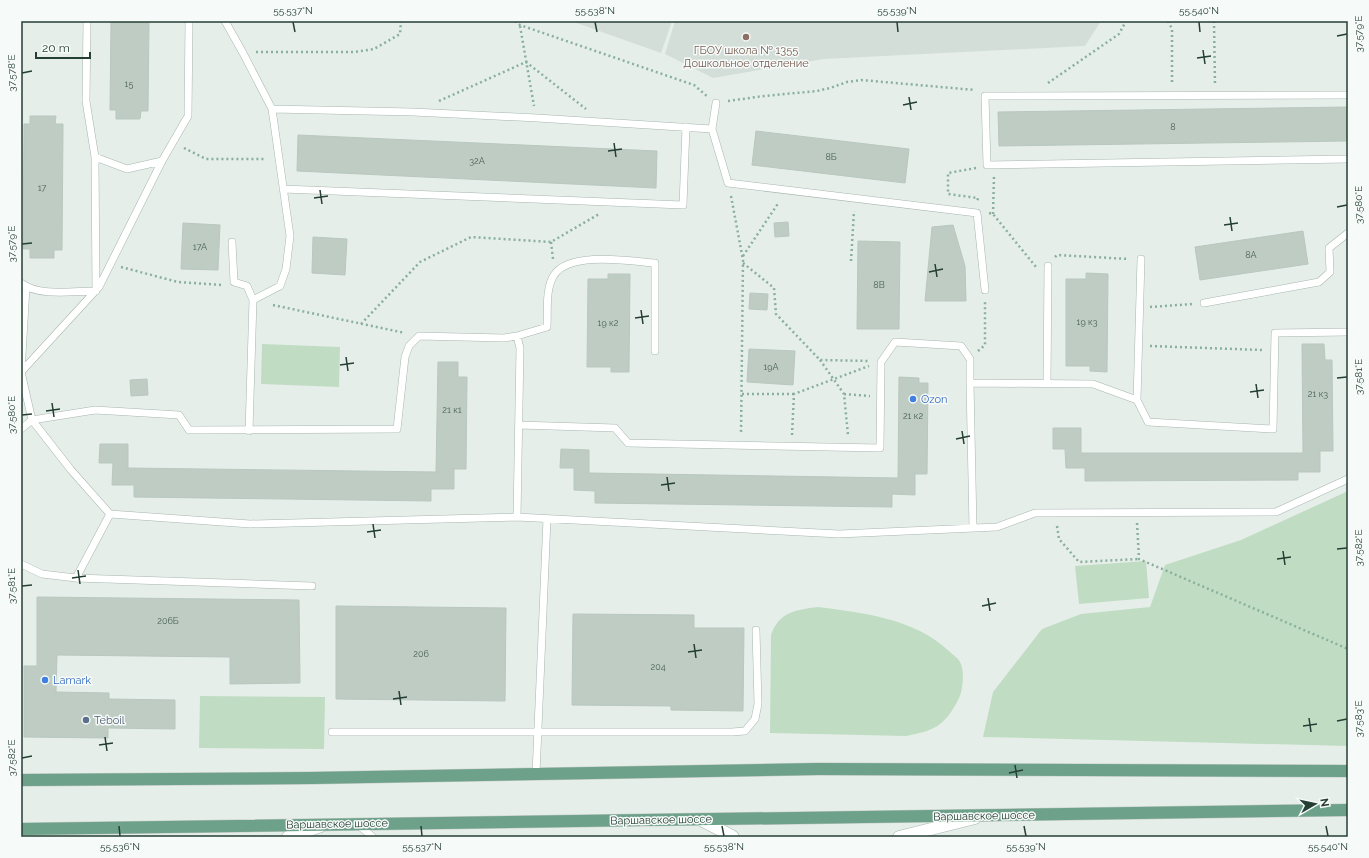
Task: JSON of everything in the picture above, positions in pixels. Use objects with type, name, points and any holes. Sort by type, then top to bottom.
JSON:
[{"type":"main road","points":[[21,780],[303,778],[818,769],[1348,771]]},
{"type":"main road","name":"Варшавское шоссе","points":[[21,830],[357,823],[702,820],[1348,810]]},
{"type":"street","points":[[899,837],[982,816]]},
{"type":"street","points":[[702,820],[733,837]]},
{"type":"street","points":[[288,837],[326,824]]},
{"type":"street","points":[[21,830],[28,837]]},
{"type":"lane","points":[[87,21],[86,101],[95,157],[96,291]]},
{"type":"lane","points":[[21,372],[99,287],[162,161],[188,116],[189,21]]},
{"type":"lane","points":[[225,21],[243,52],[272,109],[290,236],[286,268],[280,286],[253,300]]},
{"type":"lane","points":[[1348,95],[985,96],[991,165],[1348,159]]},
{"type":"lane","points":[[716,103],[712,129],[728,183],[977,212],[985,290]]},
{"type":"lane","points":[[272,109],[413,112],[712,129]]},
{"type":"lane","points":[[283,189],[683,205],[686,127]]},
{"type":"lane","points":[[95,157],[127,169],[162,161]]},
{"type":"lane","points":[[1204,303],[1319,282],[1330,272],[1329,248],[1348,234]]},
{"type":"lane","points":[[232,242],[234,282],[247,286],[253,300],[249,431]]},
{"type":"lane","points":[[21,429],[32,420],[95,410],[179,415],[189,430],[249,431],[397,429],[405,357],[409,346],[419,336],[504,338],[517,336],[547,327],[549,289],[554,275],[568,264],[589,259],[655,263],[655,351]]},
{"type":"lane","points":[[1141,259],[1137,400],[1148,422],[1273,429],[1276,333],[1348,332]]},
{"type":"lane","points":[[1048,266],[1048,384]]},
{"type":"lane","points":[[96,291],[42,292],[24,285],[21,372],[32,420],[71,470],[110,514],[250,524],[517,517],[839,534],[997,527],[1034,513],[1276,512],[1348,478]]},
{"type":"lane","points":[[517,336],[520,348],[517,517]]},
{"type":"lane","points":[[518,425],[615,428],[628,443],[880,448],[881,362],[895,342],[961,346],[970,359],[972,528]]},
{"type":"lane","points":[[970,384],[1093,384],[1137,400]]},
{"type":"lane","points":[[76,578],[110,514]]},
{"type":"lane","points":[[536,774],[547,519]]},
{"type":"lane","points":[[21,564],[42,574],[76,578],[312,586]]},
{"type":"lane","points":[[332,732],[745,731],[755,719],[758,704],[756,630]]},
{"type":"lane","points":[[357,823],[373,837]]},
{"type":"path","points":[[243,52],[355,52],[374,49],[400,34],[401,21]]},
{"type":"path","points":[[515,21],[520,25],[694,85],[716,103],[764,96],[817,91],[847,82],[861,80],[974,89],[985,96]]},
{"type":"path","points":[[1028,96],[1119,34],[1126,21]]},
{"type":"path","points":[[1168,21],[1172,29],[1172,96]]},
{"type":"path","points":[[1214,21],[1215,96]]},
{"type":"path","points":[[520,25],[537,118]]},
{"type":"path","points":[[413,112],[526,62]]},
{"type":"path","points":[[526,62],[603,122]]},
{"type":"path","points":[[173,142],[206,159],[279,159]]},
{"type":"path","points":[[993,214],[977,212],[978,198],[948,194],[948,173],[991,165],[993,214],[1035,267],[1048,266],[1057,255],[1141,259]]},
{"type":"path","points":[[728,183],[742,256],[741,445]]},
{"type":"path","points":[[742,256],[787,190]]},
{"type":"path","points":[[852,261],[854,198]]},
{"type":"path","points":[[361,324],[420,262],[471,237],[551,242],[618,203]]},
{"type":"path","points":[[742,263],[774,288],[776,314],[820,360],[844,394],[849,447]]},
{"type":"path","points":[[970,359],[985,345],[985,290]]},
{"type":"path","points":[[1140,308],[1204,303]]},
{"type":"path","points":[[1139,346],[1275,350]]},
{"type":"path","points":[[820,360],[881,362]]},
{"type":"path","points":[[742,394],[794,394],[881,362]]},
{"type":"path","points":[[792,446],[794,394]]},
{"type":"path","points":[[844,394],[880,397]]},
{"type":"path","points":[[1056,513],[1059,539],[1079,562],[1139,559],[1348,649]]},
{"type":"path","points":[[1136,513],[1139,559]]},
{"type":"shaded area","points":[[571,21],[672,21],[661,53]]},
{"type":"shaded area","points":[[675,21],[1101,21],[1085,46],[824,59],[713,78],[665,54]]},
{"type":"green space","points":[[262,344],[340,347],[339,387],[261,384]]},
{"type":"green space","points":[[1348,491],[1348,746],[983,737],[993,692],[1042,629],[1081,614],[1150,607],[1165,565],[1241,540]]},
{"type":"green space","points":[[1146,561],[1149,598],[1079,604],[1075,566]]},
{"type":"green space","points":[[818,607],[870,615],[904,624],[935,640],[949,651],[960,662],[963,675],[960,696],[948,716],[937,726],[931,729],[906,736],[770,733],[771,635],[774,627],[783,617],[795,611]]},
{"type":"green space","points":[[200,696],[325,697],[324,749],[199,748]]},
{"type":"building","points":[[111,21],[149,21],[148,111],[141,111],[140,119],[116,119],[116,110],[110,110]]},
{"type":"building","points":[[1348,107],[1348,141],[999,146],[998,112]]},
{"type":"building","points":[[30,116],[56,116],[55,124],[63,124],[62,250],[54,250],[54,258],[30,258],[30,249],[23,249],[24,124],[30,124]]},
{"type":"building","points":[[756,131],[909,149],[905,183],[752,165]]},
{"type":"building","points":[[298,135],[657,151],[656,188],[297,171]]},
{"type":"building","points":[[788,222],[789,236],[775,237],[774,223]]},
{"type":"building","points":[[183,223],[220,225],[218,270],[181,269]]},
{"type":"building","points":[[953,225],[965,266],[966,301],[925,301],[932,227]]},
{"type":"building","points":[[1303,231],[1308,264],[1200,280],[1195,247]]},
{"type":"building","points":[[313,237],[347,239],[345,275],[312,273]]},
{"type":"building","points":[[858,241],[900,242],[899,329],[857,329]]},
{"type":"building","points":[[1086,273],[1108,274],[1107,372],[1090,371],[1090,366],[1066,366],[1066,279],[1086,279]]},
{"type":"building","points":[[608,274],[630,274],[629,372],[611,372],[611,367],[587,367],[588,279],[608,279]]},
{"type":"building","points":[[750,293],[768,294],[767,310],[749,309]]},
{"type":"building","points":[[1302,344],[1324,344],[1325,360],[1332,360],[1333,451],[1320,451],[1320,472],[1298,472],[1298,480],[1085,481],[1085,468],[1066,468],[1065,449],[1053,449],[1053,428],[1081,428],[1081,453],[1303,453]]},
{"type":"building","points":[[749,349],[795,351],[793,385],[747,382]]},
{"type":"building","points":[[438,362],[458,362],[458,377],[467,377],[466,469],[454,469],[454,489],[431,489],[431,501],[134,497],[134,485],[112,485],[113,463],[99,463],[100,444],[128,444],[128,468],[436,472]]},
{"type":"building","points":[[899,377],[919,378],[919,383],[928,383],[927,474],[915,474],[915,495],[892,494],[892,507],[595,503],[595,491],[574,490],[574,468],[560,468],[561,449],[589,450],[589,473],[898,478]]},
{"type":"building","points":[[147,379],[148,395],[131,396],[130,380]]},
{"type":"building","points":[[37,597],[299,600],[300,683],[230,684],[230,657],[57,655],[56,692],[109,693],[109,699],[175,700],[175,729],[108,728],[108,738],[24,737],[24,666],[37,666]]},
{"type":"building","points":[[336,606],[506,608],[505,701],[336,699]]},
{"type":"building","points":[[573,614],[694,615],[694,628],[744,628],[743,711],[671,710],[671,706],[572,705]]},
{"type":"place","name":"ГБОУ школа № 1355 Дошкольное отделение","points":[[746,37]]},
{"type":"place","name":"Ozon","points":[[913,399]]},
{"type":"place","name":"Lamark","points":[[45,680]]},
{"type":"place","name":"Teboil","points":[[86,720]]}]
